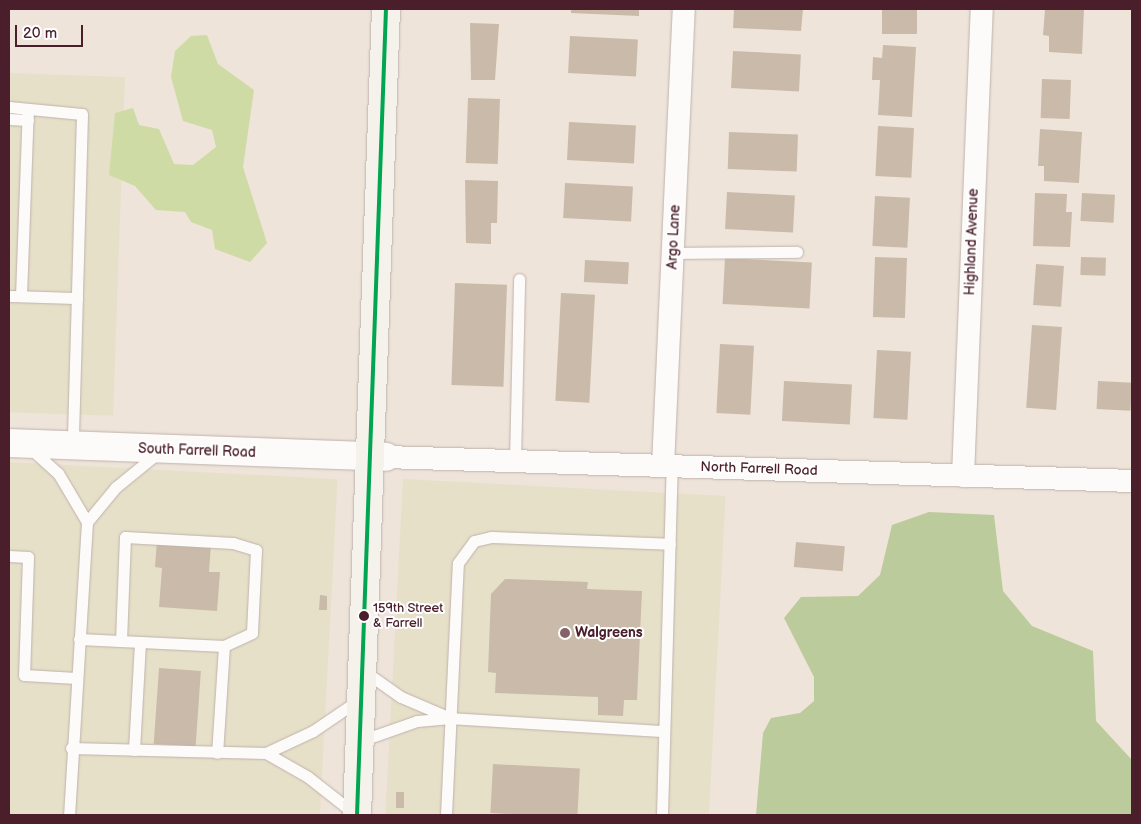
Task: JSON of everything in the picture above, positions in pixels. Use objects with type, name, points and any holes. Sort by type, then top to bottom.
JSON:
[{"type":"main road","points":[[357,815],[362,697],[378,456],[386,9]]},
{"type":"street","name":"Argo Lane","points":[[668,466],[673,252],[684,9]]},
{"type":"street","name":"Highland Avenue","points":[[963,476],[982,9]]},
{"type":"street","name":"South Farrell Road","points":[[17,444],[160,451],[378,456]]},
{"type":"street","name":"North Farrell Road","points":[[378,456],[1132,481]]},
{"type":"lane","points":[[9,107],[28,114]]},
{"type":"lane","points":[[21,296],[28,114]]},
{"type":"lane","points":[[9,120],[28,114],[82,114],[73,446]]},
{"type":"lane","points":[[673,252],[797,252]]},
{"type":"lane","points":[[515,461],[519,279]]},
{"type":"lane","points":[[9,296],[77,298]]},
{"type":"lane","points":[[17,444],[58,473],[87,522],[71,748],[69,815]]},
{"type":"lane","points":[[87,522],[116,487],[160,451]]},
{"type":"lane","points":[[662,815],[670,544],[668,466]]},
{"type":"lane","points":[[79,639],[224,646],[252,633],[256,550],[233,543],[125,537],[121,641]]},
{"type":"lane","points":[[446,815],[458,563],[474,541],[491,537],[670,544]]},
{"type":"lane","points":[[9,556],[28,557],[24,674],[76,678]]},
{"type":"lane","points":[[134,750],[140,642]]},
{"type":"lane","points":[[217,753],[224,646]]},
{"type":"lane","points":[[364,670],[401,697],[450,718]]},
{"type":"lane","points":[[71,748],[266,753],[313,731],[362,697]]},
{"type":"lane","points":[[360,741],[417,721],[450,718],[664,730]]},
{"type":"lane","points":[[266,753],[308,777],[357,815]]},
{"type":"shaded area","points":[[9,73],[125,77],[113,416],[9,412]]},
{"type":"shaded area","points":[[9,462],[338,479],[320,815],[9,815]]},
{"type":"shaded area","points":[[403,479],[726,496],[709,815],[385,815]]},
{"type":"green space","points":[[207,35],[218,64],[254,90],[243,167],[267,243],[250,262],[215,249],[212,230],[191,222],[185,212],[156,210],[135,186],[109,175],[115,113],[133,108],[139,125],[159,129],[174,164],[193,165],[216,147],[212,130],[183,121],[171,77],[175,51],[191,36]]},
{"type":"green space","points":[[929,512],[994,515],[1003,591],[1032,626],[1093,651],[1096,721],[1132,760],[1132,815],[756,815],[763,733],[771,718],[800,713],[814,701],[814,677],[784,618],[801,597],[858,596],[880,575],[892,525]]},
{"type":"building","points":[[571,9],[639,9],[639,16],[571,13]]},
{"type":"building","points":[[734,9],[803,9],[801,31],[733,28]]},
{"type":"building","points":[[882,9],[917,9],[917,34],[882,34]]},
{"type":"building","points":[[1045,9],[1084,9],[1082,54],[1049,52],[1049,36],[1043,35]]},
{"type":"building","points":[[470,23],[499,24],[495,80],[471,80]]},
{"type":"building","points":[[570,36],[638,40],[636,77],[568,73]]},
{"type":"building","points":[[883,45],[916,47],[912,117],[878,115],[880,80],[872,80],[873,57],[882,58]]},
{"type":"building","points":[[733,51],[801,55],[799,92],[731,88]]},
{"type":"building","points":[[1042,79],[1071,80],[1070,119],[1041,118]]},
{"type":"building","points":[[468,98],[500,99],[498,164],[466,163]]},
{"type":"building","points":[[569,122],[636,126],[634,163],[567,160]]},
{"type":"building","points":[[878,126],[914,128],[911,178],[875,176]]},
{"type":"building","points":[[1040,129],[1082,132],[1079,183],[1044,181],[1044,166],[1038,166]]},
{"type":"building","points":[[729,132],[798,134],[797,171],[728,169]]},
{"type":"building","points":[[465,180],[498,181],[497,223],[491,223],[491,244],[466,243]]},
{"type":"building","points":[[565,183],[633,187],[631,222],[563,218]]},
{"type":"building","points":[[727,192],[795,196],[793,233],[725,229]]},
{"type":"building","points":[[1035,193],[1067,194],[1066,212],[1072,212],[1070,247],[1033,246]]},
{"type":"building","points":[[1082,193],[1115,195],[1113,223],[1081,221]]},
{"type":"building","points":[[875,196],[910,198],[907,248],[872,246]]},
{"type":"building","points":[[875,257],[907,258],[905,318],[873,317]]},
{"type":"building","points":[[1081,257],[1106,258],[1105,276],[1080,275]]},
{"type":"building","points":[[725,258],[812,263],[809,308],[723,304]]},
{"type":"building","points":[[585,260],[629,262],[628,284],[584,282]]},
{"type":"building","points":[[1036,264],[1064,266],[1061,307],[1033,305]]},
{"type":"building","points":[[455,283],[507,285],[503,387],[451,385]]},
{"type":"building","points":[[561,293],[595,295],[589,403],[555,401]]},
{"type":"building","points":[[1032,325],[1062,327],[1056,410],[1026,408]]},
{"type":"building","points":[[720,344],[754,346],[750,415],[716,413]]},
{"type":"building","points":[[877,350],[911,352],[907,420],[873,418]]},
{"type":"building","points":[[784,381],[852,385],[850,425],[782,421]]},
{"type":"building","points":[[1098,381],[1132,383],[1130,411],[1097,409]]},
{"type":"building","points":[[157,540],[211,544],[209,572],[220,572],[217,611],[159,607],[162,568],[155,567]]},
{"type":"building","points":[[796,542],[845,546],[843,571],[794,567]]},
{"type":"building","name":"Walgreens","points":[[505,579],[588,582],[587,589],[642,591],[637,700],[624,700],[623,716],[598,715],[598,697],[495,693],[496,673],[488,672],[491,594]]},
{"type":"building","points":[[320,595],[327,596],[327,610],[319,610]]},
{"type":"building","points":[[159,668],[201,671],[196,747],[154,744]]},
{"type":"building","points":[[493,764],[580,769],[577,815],[490,813]]},
{"type":"building","points":[[396,792],[404,792],[404,808],[396,808]]},
{"type":"transit line","points":[[357,815],[386,9]]},
{"type":"place","name":"159th Street & Farrell","points":[[364,616]]},
{"type":"place","name":"Walgreens","points":[[565,633]]}]
